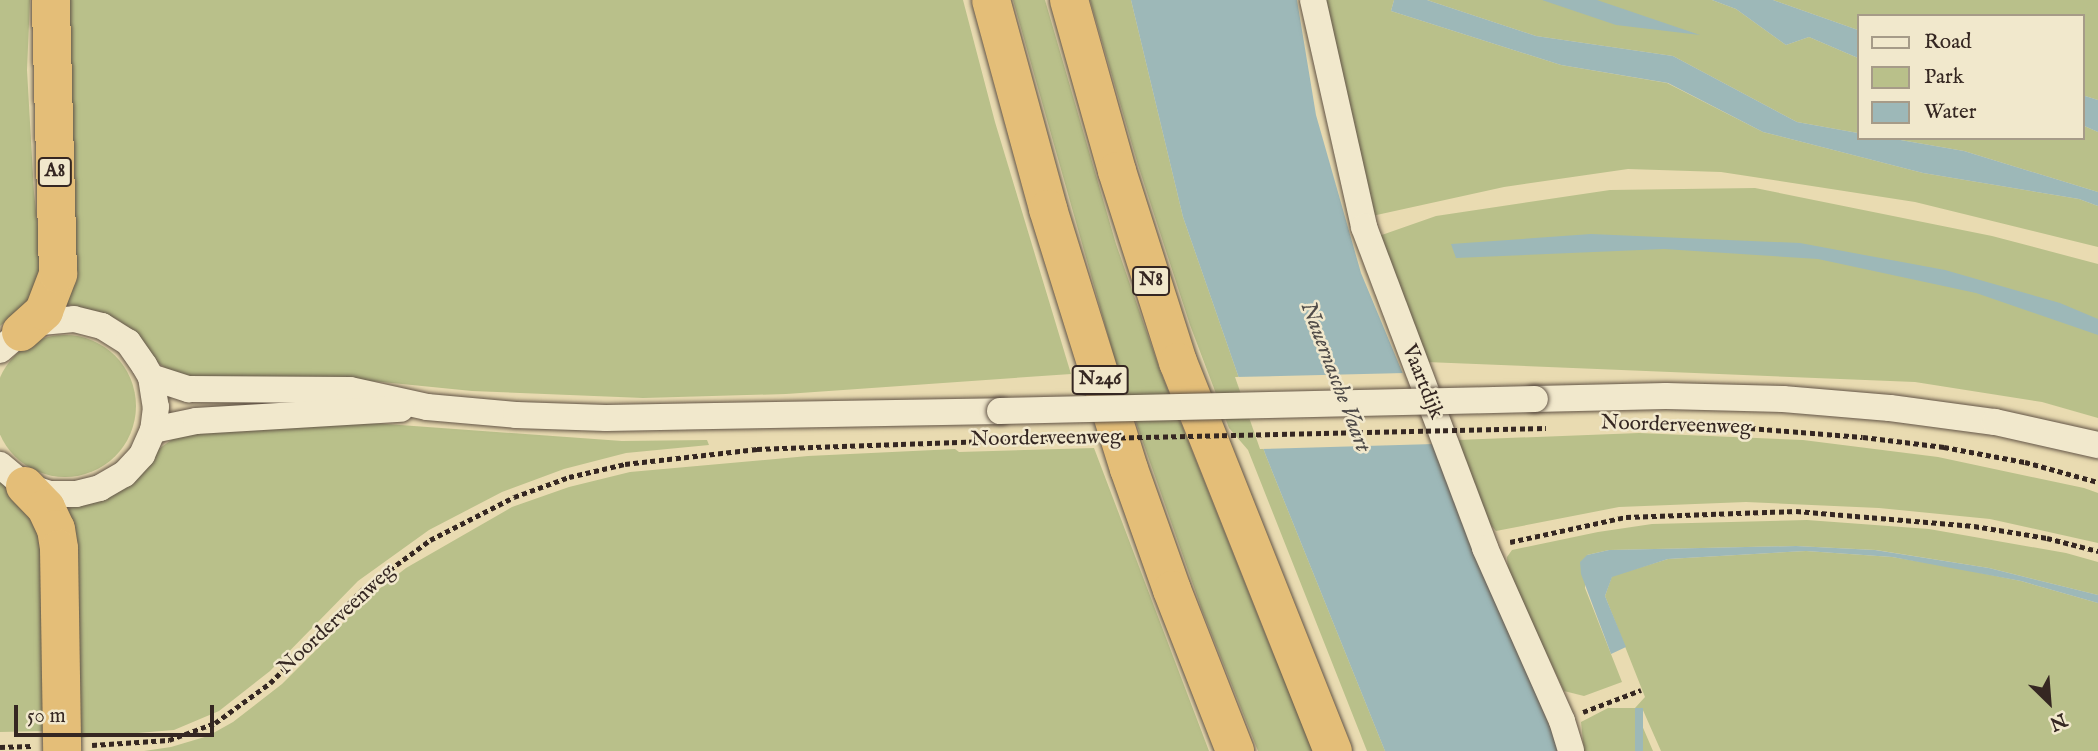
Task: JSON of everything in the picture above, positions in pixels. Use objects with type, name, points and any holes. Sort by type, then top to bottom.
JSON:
[{"type":"highway","name":"A8","points":[[11,341],[44,312],[58,274],[51,0]]},
{"type":"highway","name":"N246","points":[[991,0],[1048,209],[1129,468],[1172,590],[1236,751]]},
{"type":"highway","name":"N8","points":[[1069,0],[1116,171],[1178,362],[1333,751]]},
{"type":"highway","points":[[13,475],[46,508],[56,529],[59,549],[62,747]]},
{"type":"street","name":"Vaartdijk","points":[[1313,0],[1363,227],[1485,548],[1562,721],[1571,751]]},
{"type":"street","points":[[11,341],[41,323],[74,318],[102,327],[128,342],[151,377],[156,407],[153,430],[142,455],[124,474],[100,488],[76,494],[50,494],[13,475]]},
{"type":"street","name":"Noorderveenweg","points":[[151,377],[189,390],[350,390],[427,407],[516,415],[606,418],[1666,396],[1783,399],[1890,408],[1995,422],[2098,445]]},
{"type":"street","name":"Noorderveenweg","points":[[153,430],[196,421],[427,407]]},
{"type":"path","name":"Noorderveenweg","points":[[1716,426],[1863,437],[1944,447],[2025,462],[2098,482]]},
{"type":"path","name":"Noorderveenweg","points":[[0,747],[62,747],[169,740],[215,723],[270,683],[362,590],[430,541],[514,497],[569,477],[625,464],[743,450],[1010,440],[1558,427]]},
{"type":"path","points":[[1485,548],[1626,517],[1796,511],[1975,526],[2047,538],[2098,551]]},
{"type":"path","points":[[1562,721],[1641,690]]},
{"type":"green space","points":[[0,0],[30,0],[27,70],[34,193],[42,263],[32,299],[0,326]]},
{"type":"green space","points":[[61,0],[963,0],[995,122],[1071,374],[786,394],[643,398],[472,391],[342,378],[191,378],[174,374],[157,362],[120,321],[104,313],[67,304]]},
{"type":"green space","points":[[1013,0],[1045,0],[1116,244],[1161,373],[1272,651],[1318,751],[1258,751],[1202,610],[1119,374]]},
{"type":"green space","points":[[1090,0],[1131,0],[1183,217],[1266,456],[1385,751],[1367,751],[1248,450],[1229,428],[1190,325],[1138,165]]},
{"type":"green space","points":[[1323,0],[1394,0],[1391,11],[1561,65],[1667,83],[1763,132],[1923,173],[2079,199],[2098,206],[2098,247],[1915,202],[1721,172],[1628,169],[1504,187],[1372,216]]},
{"type":"green space","points":[[1427,0],[1712,0],[1736,9],[1786,45],[1809,37],[1856,57],[1856,133],[1797,122],[1673,56],[1536,36]]},
{"type":"green space","points":[[1773,0],[2098,0],[2098,100],[2084,96],[2084,14],[1856,14],[1856,29]]},
{"type":"green space","points":[[2084,126],[2098,132],[2098,192],[1964,151],[1901,140],[2084,140]]},
{"type":"green space","points":[[1755,188],[1992,236],[2098,264],[2098,418],[2042,402],[1915,382],[1426,362],[1376,237],[1436,216],[1610,190]]},
{"type":"green space","points":[[51,337],[79,337],[104,347],[124,367],[134,392],[134,420],[124,445],[104,465],[79,475],[51,475],[26,465],[6,445],[-1,430],[-1,382],[6,367],[26,347]]},
{"type":"green space","points":[[345,421],[622,441],[707,440],[709,445],[626,453],[564,469],[502,492],[429,530],[358,581],[270,671],[219,711],[174,730],[77,738],[67,518],[69,508],[81,505],[174,438],[200,428]]},
{"type":"green space","points":[[1639,433],[1803,440],[1938,457],[2084,488],[2098,493],[2098,543],[1990,519],[1879,508],[1746,502],[1619,507],[1496,531],[1487,521],[1458,440]]},
{"type":"green space","points":[[1094,448],[1209,751],[144,751],[171,747],[208,736],[233,722],[282,684],[369,597],[406,568],[512,507],[569,487],[630,472],[808,456],[955,449],[959,452]]},
{"type":"green space","points":[[0,478],[38,527],[43,553],[46,731],[0,732]]},
{"type":"green space","points":[[1807,520],[1929,529],[2066,553],[2098,562],[2098,595],[1989,568],[1876,550],[1796,546],[1609,550],[1587,555],[1585,588],[1622,682],[1584,696],[1564,691],[1508,572],[1507,557],[1512,550],[1598,532],[1652,524]]},
{"type":"green space","points":[[1806,551],[1892,557],[1946,566],[2021,581],[2098,603],[2098,751],[1661,751],[1642,708],[1635,709],[1653,751],[1584,751],[1581,722],[1608,708],[1635,708],[1645,697],[1605,596],[1612,576],[1668,559]]},
{"type":"water","name":"Nauernasche Vaart","points":[[1131,0],[1297,0],[1316,115],[1361,273],[1560,751],[1385,751],[1266,456],[1183,217]]},
{"type":"water","points":[[1394,0],[1427,0],[1536,36],[1673,56],[1797,122],[1856,133],[1856,140],[1901,140],[1964,151],[2098,192],[2098,206],[2079,199],[1923,173],[1763,132],[1668,83],[1561,65],[1391,11]]},
{"type":"water","points":[[1542,0],[1597,0],[1700,35],[1616,25]]},
{"type":"water","points":[[1712,0],[1773,0],[1856,29],[1856,57],[1809,37],[1786,45],[1736,9]]},
{"type":"water","points":[[2084,96],[2098,100],[2098,132],[2084,126]]},
{"type":"water","points":[[1591,234],[1800,243],[1945,270],[2060,303],[2098,319],[2098,335],[1976,293],[1818,259],[1664,249],[1456,258],[1451,244]]},
{"type":"water","points":[[1796,546],[1875,550],[1989,568],[2098,595],[2098,603],[2021,581],[1892,557],[1806,551],[1668,559],[1612,577],[1605,596],[1626,647],[1611,654],[1581,574],[1580,562],[1587,555],[1609,550]]},
{"type":"water","points":[[1635,708],[1643,708],[1643,751],[1635,751]]},
{"type":"pier","points":[[1405,373],[1434,444],[1260,449],[1235,377]]}]
